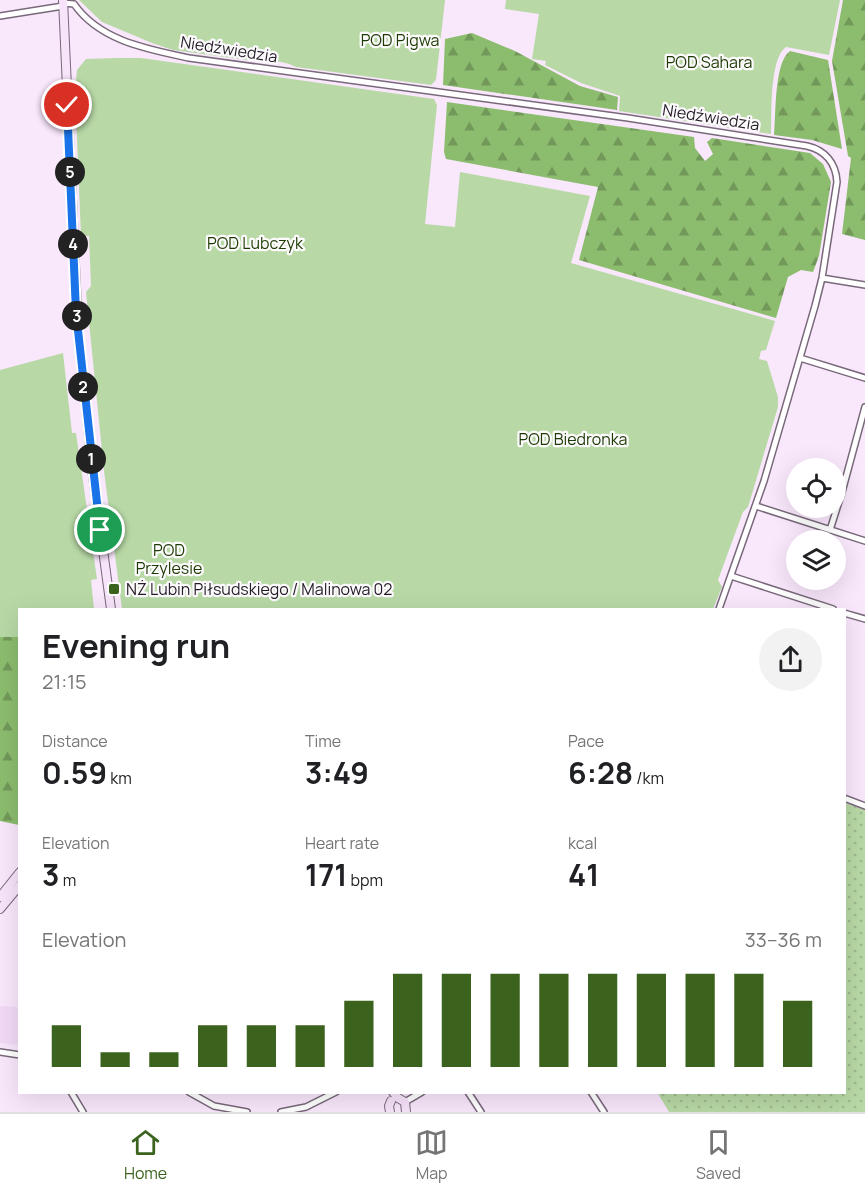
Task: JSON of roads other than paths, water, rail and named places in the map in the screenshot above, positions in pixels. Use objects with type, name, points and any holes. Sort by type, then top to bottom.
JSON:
[{"type":"street","points":[[0,16],[63,3],[78,330],[93,476],[111,608]]},
{"type":"street","name":"Niedźwiedzia","points":[[63,3],[74,4],[83,17],[113,36],[151,49],[189,58],[628,118],[815,148],[827,156],[837,176],[822,278],[756,506],[719,608]]},
{"type":"street","points":[[822,278],[865,285]]},
{"type":"street","points":[[800,358],[865,378]]},
{"type":"street","points":[[756,506],[830,530],[865,407]]},
{"type":"street","points":[[846,535],[865,541]]},
{"type":"street","points":[[731,576],[830,608]]},
{"type":"street","points":[[846,614],[865,619]]},
{"type":"street","points":[[846,799],[865,806]]},
{"type":"street","points":[[0,897],[18,874]]},
{"type":"street","points":[[0,909],[18,887]]},
{"type":"street","points":[[0,1052],[18,1055]]},
{"type":"street","points":[[72,1094],[83,1112]]},
{"type":"street","points":[[193,1094],[214,1106],[247,1112]]},
{"type":"street","points":[[281,1112],[306,1107],[332,1094]]},
{"type":"street","points":[[393,1104],[417,1094]]},
{"type":"street","points":[[472,1094],[481,1112]]},
{"type":"street","points":[[592,1094],[603,1110],[595,1112]]},
{"type":"street","points":[[393,1104],[406,1112]]},
{"type":"place","name":"NŻ Lubin Piłsudskiego / Malinowa 02","points":[[114,589]]},
{"type":"park label","name":"POD Pigwa","points":[[400,40]]},
{"type":"park label","name":"POD Sahara","points":[[709,62]]},
{"type":"park label","name":"POD Lubczyk","points":[[255,243]]},
{"type":"park label","name":"POD Biedronka","points":[[573,439]]},
{"type":"park label","name":"POD Przylesie","points":[[169,559]]}]
